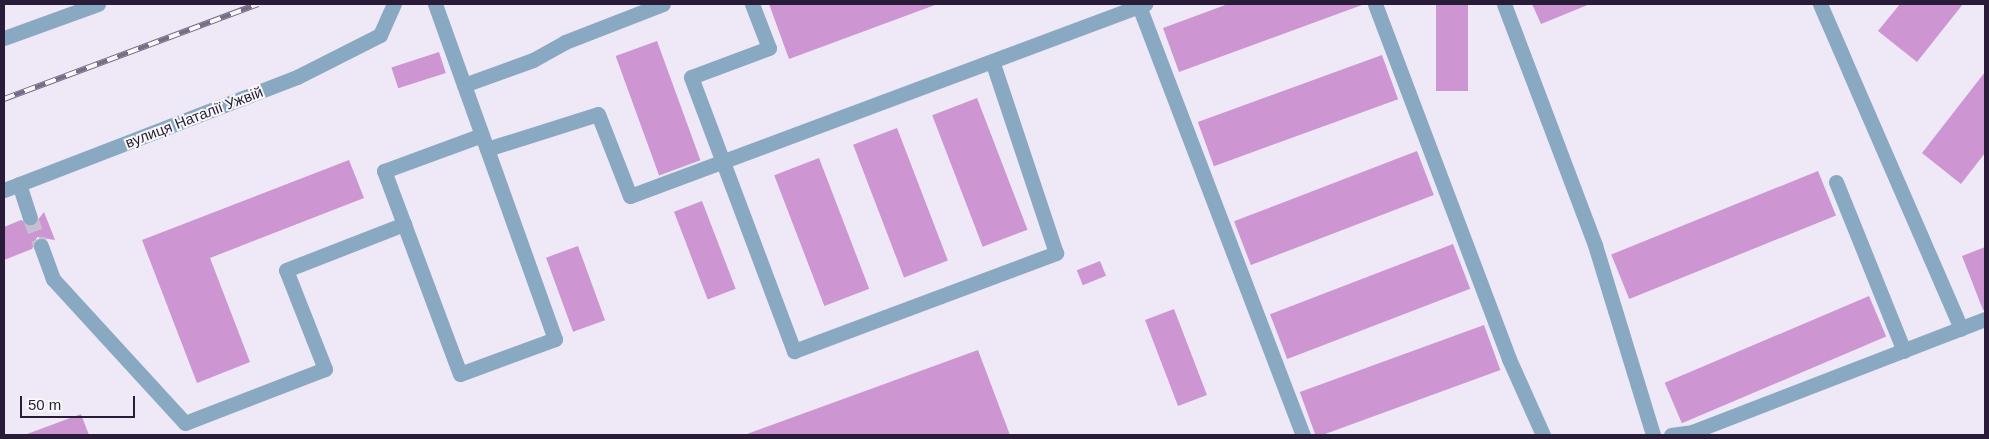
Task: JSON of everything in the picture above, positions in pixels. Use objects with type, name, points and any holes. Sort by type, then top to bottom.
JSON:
[{"type":"street","points":[[4,37],[98,4]]},
{"type":"street","name":"вулиця Наталії Ужвій","points":[[4,190],[297,78],[380,35],[394,4]]},
{"type":"street","points":[[435,4],[484,142],[555,339],[460,374],[384,171],[484,142],[598,114],[630,196],[1142,5],[1303,435]]},
{"type":"street","points":[[464,85],[533,60],[565,42],[663,4]]},
{"type":"street","points":[[752,4],[769,48],[691,77],[720,162],[794,351],[1056,254],[992,61]]},
{"type":"street","points":[[1375,4],[1509,359],[1544,435]]},
{"type":"street","points":[[1504,4],[1595,245],[1653,435]]},
{"type":"street","points":[[1820,4],[1961,329]]},
{"type":"street","points":[[1836,182],[1904,350]]},
{"type":"street","points":[[19,184],[30,217]]},
{"type":"street","points":[[41,246],[53,279],[185,423],[325,369],[286,270],[404,224]]},
{"type":"street","points":[[1671,435],[1692,432],[1985,319]]},
{"type":"building","points":[[769,4],[935,4],[935,5],[789,59]]},
{"type":"building","points":[[1228,4],[1362,5],[1179,72],[1163,28]]},
{"type":"building","points":[[1436,4],[1468,4],[1468,91],[1436,91]]},
{"type":"building","points":[[1532,4],[1590,4],[1541,24]]},
{"type":"building","points":[[1900,4],[1963,4],[1917,62],[1878,31]]},
{"type":"building","points":[[657,41],[700,160],[659,175],[616,56]]},
{"type":"building","points":[[439,52],[446,73],[398,88],[391,67]]},
{"type":"building","points":[[1382,55],[1398,99],[1214,166],[1198,122]]},
{"type":"building","points":[[1985,72],[1985,153],[1961,184],[1922,153]]},
{"type":"building","points":[[977,98],[1028,230],[983,247],[932,115]]},
{"type":"building","points":[[897,128],[948,261],[904,277],[853,145]]},
{"type":"building","points":[[1417,151],[1434,195],[1251,265],[1234,221]]},
{"type":"building","points":[[819,158],[869,289],[824,306],[774,175]]},
{"type":"building","points":[[349,160],[364,198],[210,258],[250,362],[197,383],[142,240]]},
{"type":"building","points":[[1818,171],[1836,216],[1629,299],[1611,255]]},
{"type":"building","points":[[702,201],[736,289],[708,300],[674,212]]},
{"type":"building","points":[[44,212],[55,240],[37,237],[32,249],[4,260],[4,227],[21,220],[33,226]]},
{"type":"building","points":[[1453,244],[1470,289],[1287,359],[1270,314]]},
{"type":"building","points":[[578,246],[605,320],[573,332],[546,258]]},
{"type":"building","points":[[1985,247],[1985,310],[1983,310],[1962,256]]},
{"type":"building","points":[[1100,261],[1106,276],[1083,285],[1077,270]]},
{"type":"building","points":[[1869,296],[1886,337],[1682,423],[1665,383]]},
{"type":"building","points":[[1174,309],[1207,395],[1178,406],[1145,320]]},
{"type":"building","points":[[1484,325],[1500,370],[1322,435],[1315,435],[1300,392]]},
{"type":"building","points":[[978,350],[1010,435],[747,434]]},
{"type":"building","points":[[81,414],[89,435],[27,435],[27,434]]},
{"type":"tunnel","points":[[30,217],[41,246]]},
{"type":"railway","points":[[4,99],[258,4]]}]
